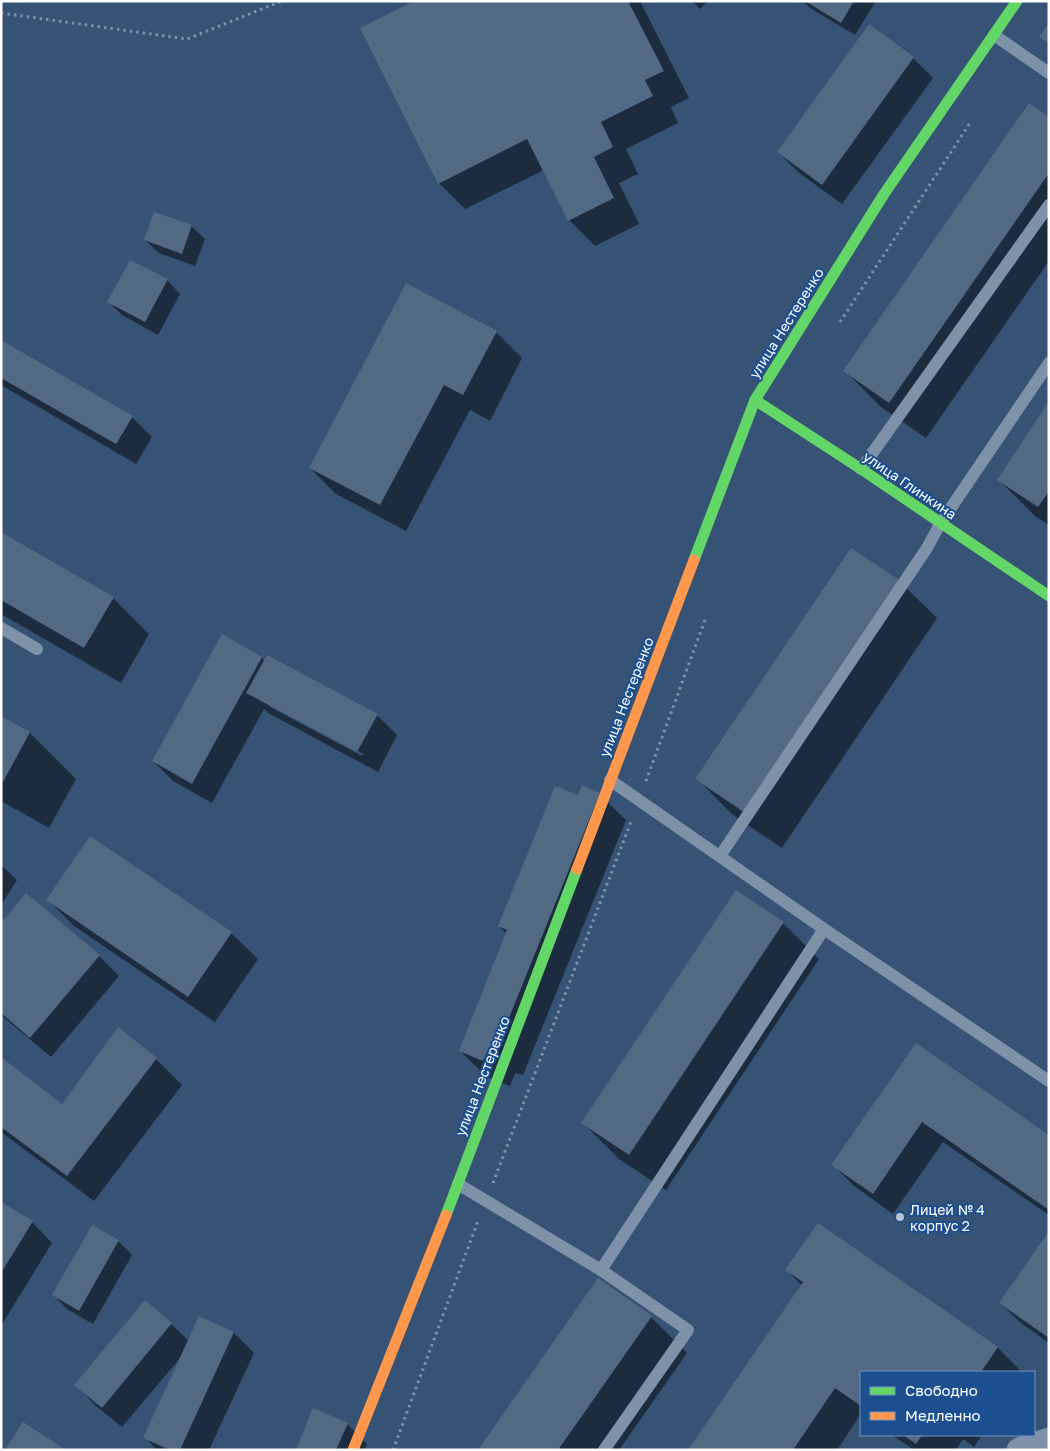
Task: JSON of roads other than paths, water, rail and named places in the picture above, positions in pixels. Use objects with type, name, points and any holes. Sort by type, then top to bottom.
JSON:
[{"type":"street","name":"улица Нестеренко","points":[[352,1450],[458,1184],[755,400],[884,194],[1017,1]]},
{"type":"street","name":"улица Глинкина","points":[[755,400],[1049,596]]},
{"type":"street","points":[[1019,1450],[1049,1440]]},
{"type":"lane","points":[[994,36],[1049,73]]},
{"type":"lane","points":[[861,469],[1049,205]]},
{"type":"lane","points":[[720,856],[1049,363]]},
{"type":"lane","points":[[1,628],[37,649]]},
{"type":"lane","points":[[610,780],[824,929],[1049,1081]]},
{"type":"lane","points":[[601,1270],[824,929]]},
{"type":"lane","points":[[458,1184],[601,1270],[688,1330],[604,1450]]},
{"type":"place","name":"Лицей № 4 корпус 2","points":[[900,1217]]}]
